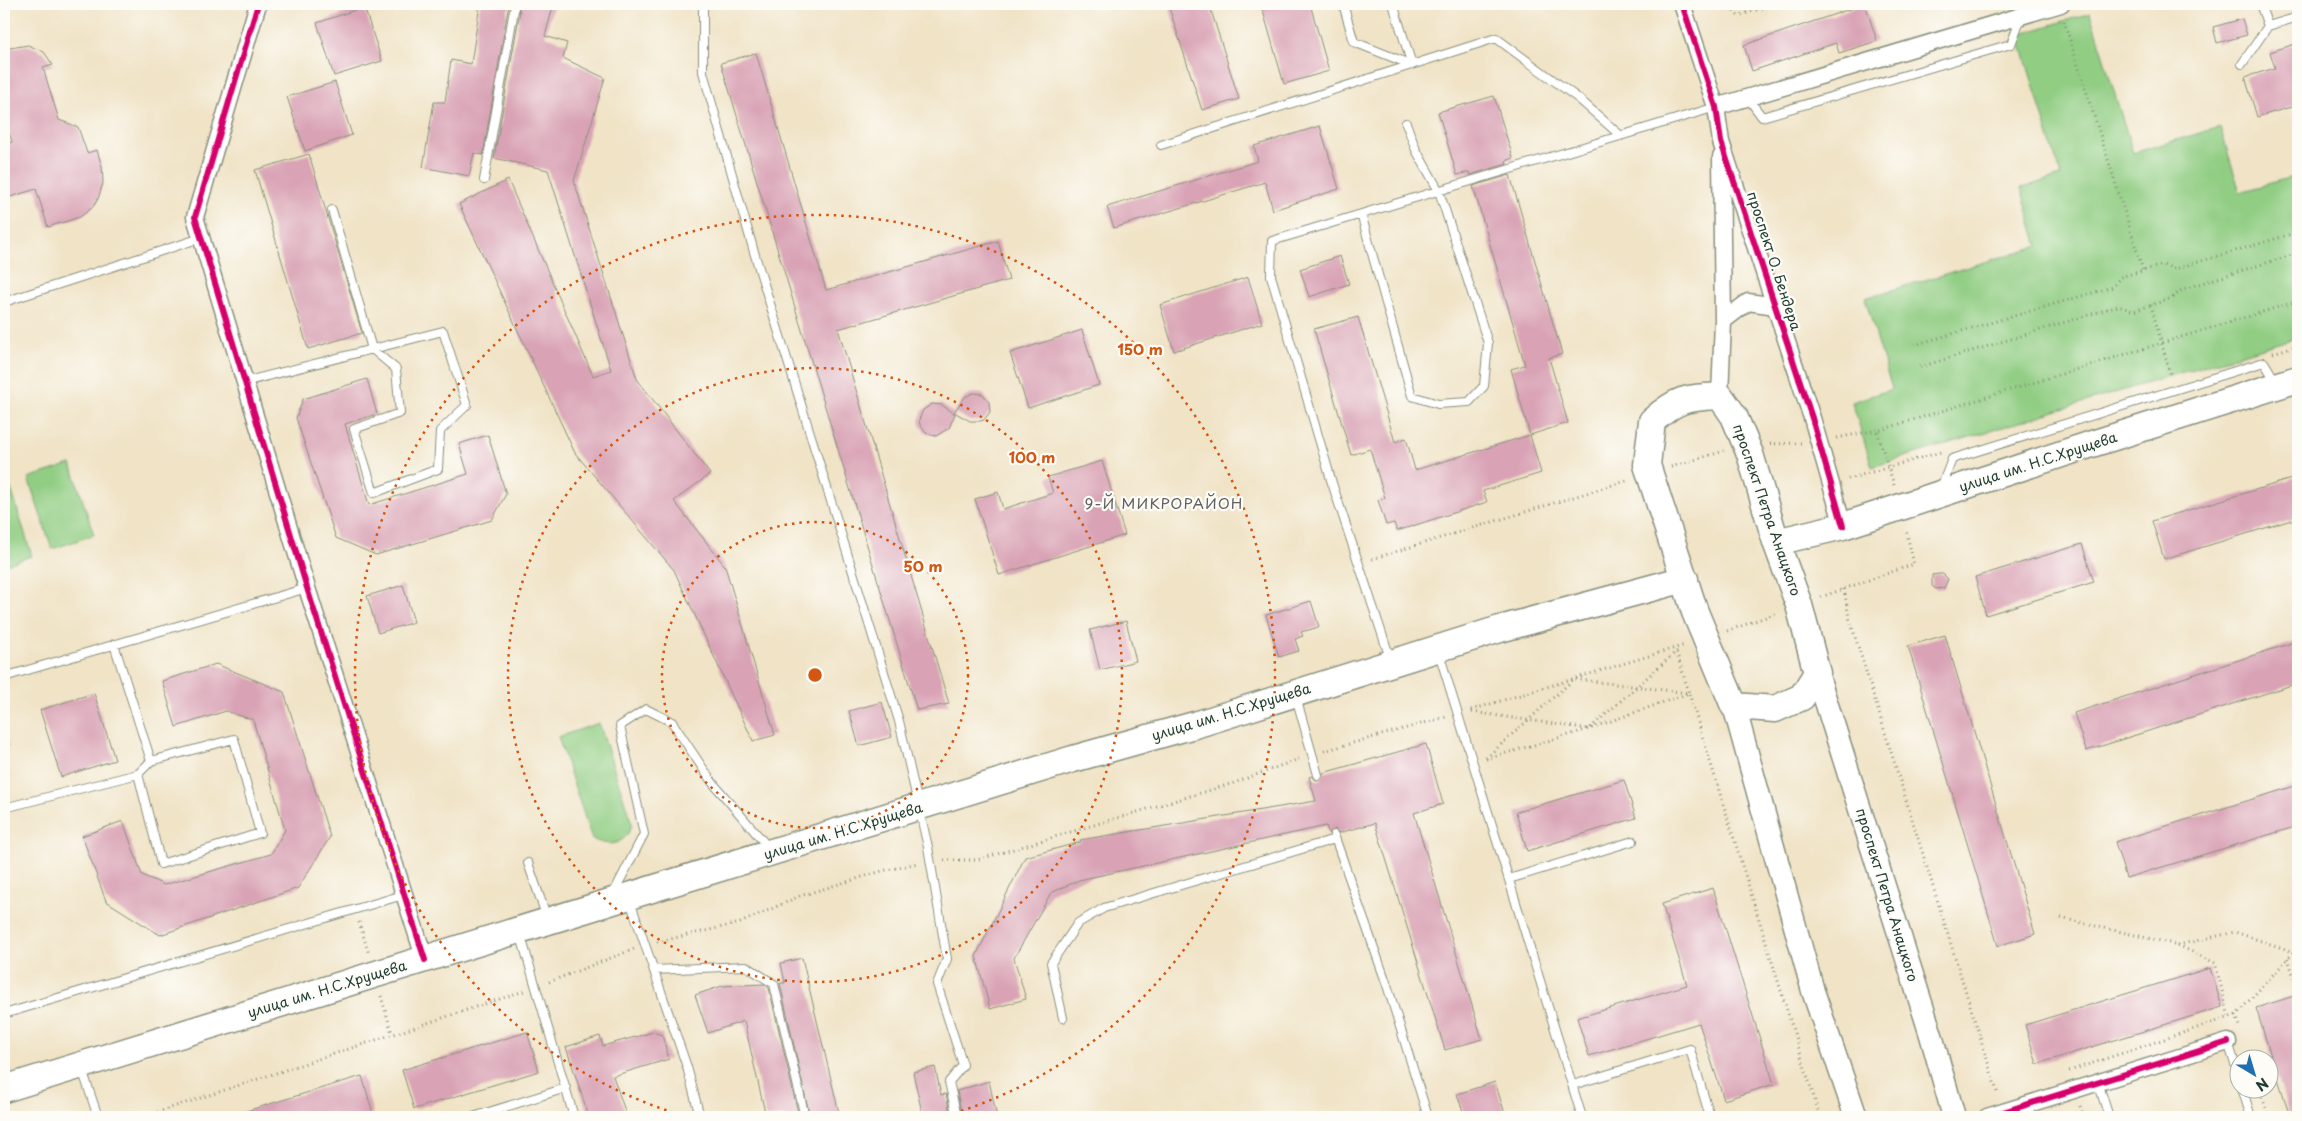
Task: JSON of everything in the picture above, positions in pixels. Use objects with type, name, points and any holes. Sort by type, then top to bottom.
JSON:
[{"type":"main road","name":"улица им. Н.С.Хрущева","points":[[1776,542],[1843,526],[2288,382]]},
{"type":"main road","name":"проспект Петра Анацкого","points":[[1720,396],[1734,416],[1746,445],[1776,542],[1799,605],[1818,673],[1931,1035],[1954,1117]]},
{"type":"main road","points":[[1720,396],[1687,398],[1670,406],[1652,421],[1647,465],[1706,642],[1734,706],[1813,991],[1856,1117]]},
{"type":"main road","name":"улица им. Н.С.Хрущева","points":[[4,1089],[1073,759],[1198,724],[1294,692],[1500,629],[1685,580]]},
{"type":"main road","points":[[1734,706],[1775,709],[1802,697],[1818,673]]},
{"type":"street","points":[[258,4],[195,217],[307,588],[425,960]]},
{"type":"street","name":"проспект О. Бендера","points":[[1682,4],[1716,107],[1721,142],[1776,306],[1843,526]]},
{"type":"street","points":[[1716,107],[2059,4]]},
{"type":"street","points":[[1720,396],[1723,321],[1721,142]]},
{"type":"street","points":[[1723,321],[1748,302],[1776,306]]},
{"type":"street","points":[[1987,1117],[2228,1042]]},
{"type":"lane","points":[[703,4],[703,72],[754,252],[899,721],[930,860],[947,960],[936,984],[963,1065],[949,1082],[957,1117]]},
{"type":"lane","points":[[1343,4],[1354,42],[1412,65]]},
{"type":"lane","points":[[1394,4],[1412,65]]},
{"type":"lane","points":[[2260,4],[2268,26]]},
{"type":"lane","points":[[484,180],[514,10]]},
{"type":"lane","points":[[1748,98],[1762,117],[2011,44],[2021,16]]},
{"type":"lane","points":[[2242,64],[2268,26],[2298,17]]},
{"type":"lane","points":[[1161,145],[1496,38],[1579,99],[1621,136]]},
{"type":"lane","points":[[1391,663],[1332,482],[1271,276],[1272,241],[1716,107]]},
{"type":"lane","points":[[1361,214],[1412,396],[1438,404],[1469,402],[1484,386],[1488,343],[1439,191],[1416,150],[1406,123]]},
{"type":"lane","points":[[244,382],[372,349],[443,331],[467,405],[440,431],[438,469],[374,492],[354,429],[400,413],[396,370],[372,349],[332,210]]},
{"type":"lane","points":[[4,302],[201,238]]},
{"type":"lane","points":[[4,677],[307,588]]},
{"type":"lane","points":[[114,644],[151,761]]},
{"type":"lane","points":[[1438,648],[1582,1117]]},
{"type":"lane","points":[[1294,692],[1318,774]]},
{"type":"lane","points":[[700,1117],[687,1067],[645,945],[619,900],[644,834],[620,726],[646,709],[672,722],[712,782],[772,853]]},
{"type":"lane","points":[[4,808],[138,774],[151,761],[234,739],[260,833],[161,864],[138,774]]},
{"type":"lane","points":[[1063,1018],[1051,963],[1078,923],[1104,908],[1334,837],[1387,986],[1428,1117]]},
{"type":"lane","points":[[1509,879],[1633,841]]},
{"type":"lane","points":[[528,863],[548,921]]},
{"type":"lane","points":[[4,1014],[403,895]]},
{"type":"lane","points":[[520,931],[574,1117]]},
{"type":"lane","points":[[654,970],[746,966],[774,984],[805,1117]]},
{"type":"lane","points":[[2228,1042],[2230,1048]]},
{"type":"lane","points":[[1573,1085],[1690,1049],[1710,1117]]},
{"type":"lane","points":[[80,1065],[98,1117]]},
{"type":"lane","points":[[2098,1082],[2109,1117]]},
{"type":"lane","points":[[473,1117],[566,1088]]},
{"type":"lane","points":[[2245,1098],[2251,1117]]},
{"type":"path","points":[[1727,4],[1738,16],[1775,4]]},
{"type":"path","points":[[2064,21],[2143,270]]},
{"type":"path","points":[[1914,345],[2113,287],[2120,277],[2143,270],[2163,265],[2175,269],[2298,232]]},
{"type":"path","points":[[1920,367],[2118,306],[2134,311],[2172,298],[2183,289],[2298,253]]},
{"type":"path","points":[[2151,305],[2172,384]]},
{"type":"path","points":[[1359,563],[1746,445],[1818,442],[1883,429]]},
{"type":"path","points":[[1844,589],[1849,617],[2003,1112]]},
{"type":"path","points":[[1589,729],[1684,645]]},
{"type":"path","points":[[1676,652],[1820,1117]]},
{"type":"path","points":[[1574,679],[1689,693],[1589,729],[1483,760],[1574,679]]},
{"type":"path","points":[[1468,711],[1589,729]]},
{"type":"path","points":[[143,1117],[537,986],[645,945],[751,920],[800,896],[882,871],[930,860],[978,860],[1234,783],[1312,755],[1458,714]]},
{"type":"path","points":[[4,735],[9,744],[9,753],[4,760]]},
{"type":"path","points":[[2061,918],[2178,945],[2215,963],[2229,1017]]},
{"type":"path","points":[[2178,945],[2235,932],[2294,952]]},
{"type":"path","points":[[2084,1117],[2069,1070],[2236,1015],[2298,949]]},
{"type":"path","points":[[2288,958],[2298,990]]},
{"type":"path","points":[[2263,1098],[2269,1117]]},
{"type":"green space","points":[[2090,13],[2133,153],[2220,127],[2240,192],[2298,175],[2298,337],[1872,467],[1852,402],[1892,389],[1865,298],[2038,246],[2021,188],[2061,176],[2018,35]]},
{"type":"green space","points":[[71,464],[94,535],[52,549],[28,478]]},
{"type":"green space","points":[[10,486],[32,556],[4,565],[4,488]]},
{"type":"green space","points":[[599,723],[632,824],[626,836],[611,844],[592,839],[558,737]]},
{"type":"building","points":[[480,4],[536,4],[553,7],[545,36],[567,43],[563,58],[605,78],[574,181],[637,379],[710,474],[674,501],[725,566],[775,735],[753,741],[674,570],[575,453],[459,204],[508,180],[593,376],[611,370],[548,170],[494,158],[520,11],[517,5],[512,5],[508,9],[483,155],[474,153],[469,176],[423,167],[434,102],[445,102],[451,60],[471,64]]},
{"type":"building","points":[[1168,4],[1209,4],[1239,99],[1202,110]]},
{"type":"building","points":[[1261,4],[1310,4],[1329,71],[1284,84]]},
{"type":"building","points":[[1865,4],[1877,41],[1839,53],[1836,43],[1752,71],[1744,45]]},
{"type":"building","points":[[364,7],[382,61],[334,76],[317,23]]},
{"type":"building","points":[[2242,19],[2247,35],[2217,43],[2213,27]]},
{"type":"building","points":[[2298,43],[2298,105],[2257,117],[2245,77],[2275,68],[2270,52]]},
{"type":"building","points":[[28,45],[44,52],[53,65],[43,68],[59,120],[78,127],[87,153],[97,150],[102,167],[103,183],[98,199],[93,207],[80,217],[48,227],[36,189],[4,199],[4,144],[12,142],[4,115],[4,49]]},
{"type":"building","points":[[756,53],[826,290],[998,241],[1009,280],[838,329],[949,704],[917,710],[721,63]]},
{"type":"building","points":[[335,82],[352,135],[305,151],[287,97]]},
{"type":"building","points":[[1494,96],[1513,158],[1506,161],[1507,164],[1470,175],[1469,172],[1457,175],[1438,112]]},
{"type":"building","points":[[1320,126],[1339,189],[1273,210],[1265,182],[1114,228],[1107,207],[1258,161],[1254,146]]},
{"type":"building","points":[[309,154],[362,333],[308,349],[255,170]]},
{"type":"building","points":[[1510,175],[1562,354],[1549,358],[1568,423],[1530,435],[1511,369],[1525,365],[1473,186]]},
{"type":"building","points":[[1340,256],[1349,284],[1309,297],[1300,269]]},
{"type":"building","points":[[1248,277],[1262,323],[1174,351],[1160,305]]},
{"type":"building","points":[[1358,317],[1395,442],[1406,438],[1415,470],[1530,435],[1541,473],[1483,491],[1487,502],[1397,531],[1394,523],[1386,525],[1378,500],[1385,498],[1370,449],[1351,455],[1314,329]]},
{"type":"building","points":[[1082,330],[1099,385],[1028,408],[1010,353]]},
{"type":"building","points":[[367,379],[377,414],[345,424],[369,505],[468,474],[459,444],[488,435],[506,494],[492,520],[376,555],[336,538],[296,418],[303,399]]},
{"type":"building","points":[[973,393],[983,394],[989,402],[990,412],[984,420],[970,421],[954,412],[965,397]]},
{"type":"building","points":[[932,404],[942,405],[955,414],[949,428],[936,436],[926,433],[919,420],[923,410]]},
{"type":"building","points":[[1102,461],[1125,535],[999,575],[975,499],[998,492],[1003,509],[1053,493],[1048,477]]},
{"type":"building","points":[[2298,477],[2298,518],[2164,559],[2152,521]]},
{"type":"building","points":[[2082,544],[2094,582],[1986,615],[1975,577]]},
{"type":"building","points":[[1943,574],[1948,579],[1944,588],[1936,589],[1932,586],[1932,575]]},
{"type":"building","points":[[403,585],[414,622],[378,633],[367,596]]},
{"type":"building","points":[[1311,601],[1319,627],[1301,632],[1303,636],[1295,639],[1299,651],[1279,657],[1266,615]]},
{"type":"building","points":[[1126,621],[1136,661],[1100,670],[1090,630]]},
{"type":"building","points":[[1945,635],[2035,934],[1998,946],[1908,646]]},
{"type":"building","points":[[2298,641],[2298,683],[2086,751],[2074,713]]},
{"type":"building","points":[[216,664],[284,692],[330,837],[298,888],[160,935],[106,901],[82,836],[123,821],[142,875],[164,885],[271,854],[285,830],[253,720],[226,711],[176,727],[162,681]]},
{"type":"building","points":[[94,693],[115,760],[61,777],[40,710]]},
{"type":"building","points":[[882,702],[892,737],[859,746],[849,711]]},
{"type":"building","points":[[1426,744],[1443,804],[1414,813],[1482,1039],[1445,1050],[1375,823],[1339,833],[1335,829],[1329,834],[1326,826],[1079,880],[1051,893],[1014,958],[1026,999],[990,1009],[976,956],[1025,857],[1081,842],[1080,840],[1316,801],[1309,777],[1312,776],[1316,780],[1320,780],[1323,773]]},
{"type":"building","points":[[1624,780],[1636,818],[1527,851],[1516,812]]},
{"type":"building","points":[[2298,785],[2298,826],[2126,878],[2115,842]]},
{"type":"building","points":[[1713,888],[1774,1084],[1724,1100],[1699,1023],[1589,1056],[1577,1018],[1687,985],[1662,904]]},
{"type":"building","points":[[802,958],[840,1117],[810,1117],[780,983],[785,983],[781,963]]},
{"type":"building","points":[[2210,968],[2222,1007],[2037,1064],[2025,1025]]},
{"type":"building","points":[[764,984],[769,988],[799,1117],[766,1117],[744,1021],[708,1033],[695,995],[722,986]]},
{"type":"building","points":[[2294,996],[2298,1008],[2298,1117],[2290,1117],[2280,1085],[2280,1048],[2268,1048],[2256,1008]]},
{"type":"building","points":[[527,1032],[539,1071],[414,1109],[402,1070]]},
{"type":"building","points":[[653,1032],[662,1035],[669,1059],[613,1076],[627,1117],[589,1117],[566,1047],[600,1036],[603,1046]]},
{"type":"building","points":[[935,1067],[941,1095],[946,1094],[951,1117],[923,1117],[913,1072]]},
{"type":"building","points":[[362,1076],[373,1113],[361,1117],[241,1117],[240,1113]]},
{"type":"building","points":[[989,1081],[997,1117],[962,1117],[957,1091]]},
{"type":"building","points":[[1495,1082],[1506,1117],[1465,1117],[1457,1094]]},
{"type":"cycle path","points":[[258,4],[195,217],[307,588],[425,960]]},
{"type":"cycle path","points":[[1682,4],[1716,107],[1721,142],[1812,418],[1843,526]]},
{"type":"cycle path","points":[[1987,1117],[2228,1042]]},
{"type":"district","name":"9-Й МИКРОРАЙОН","points":[[1164,504]]}]
